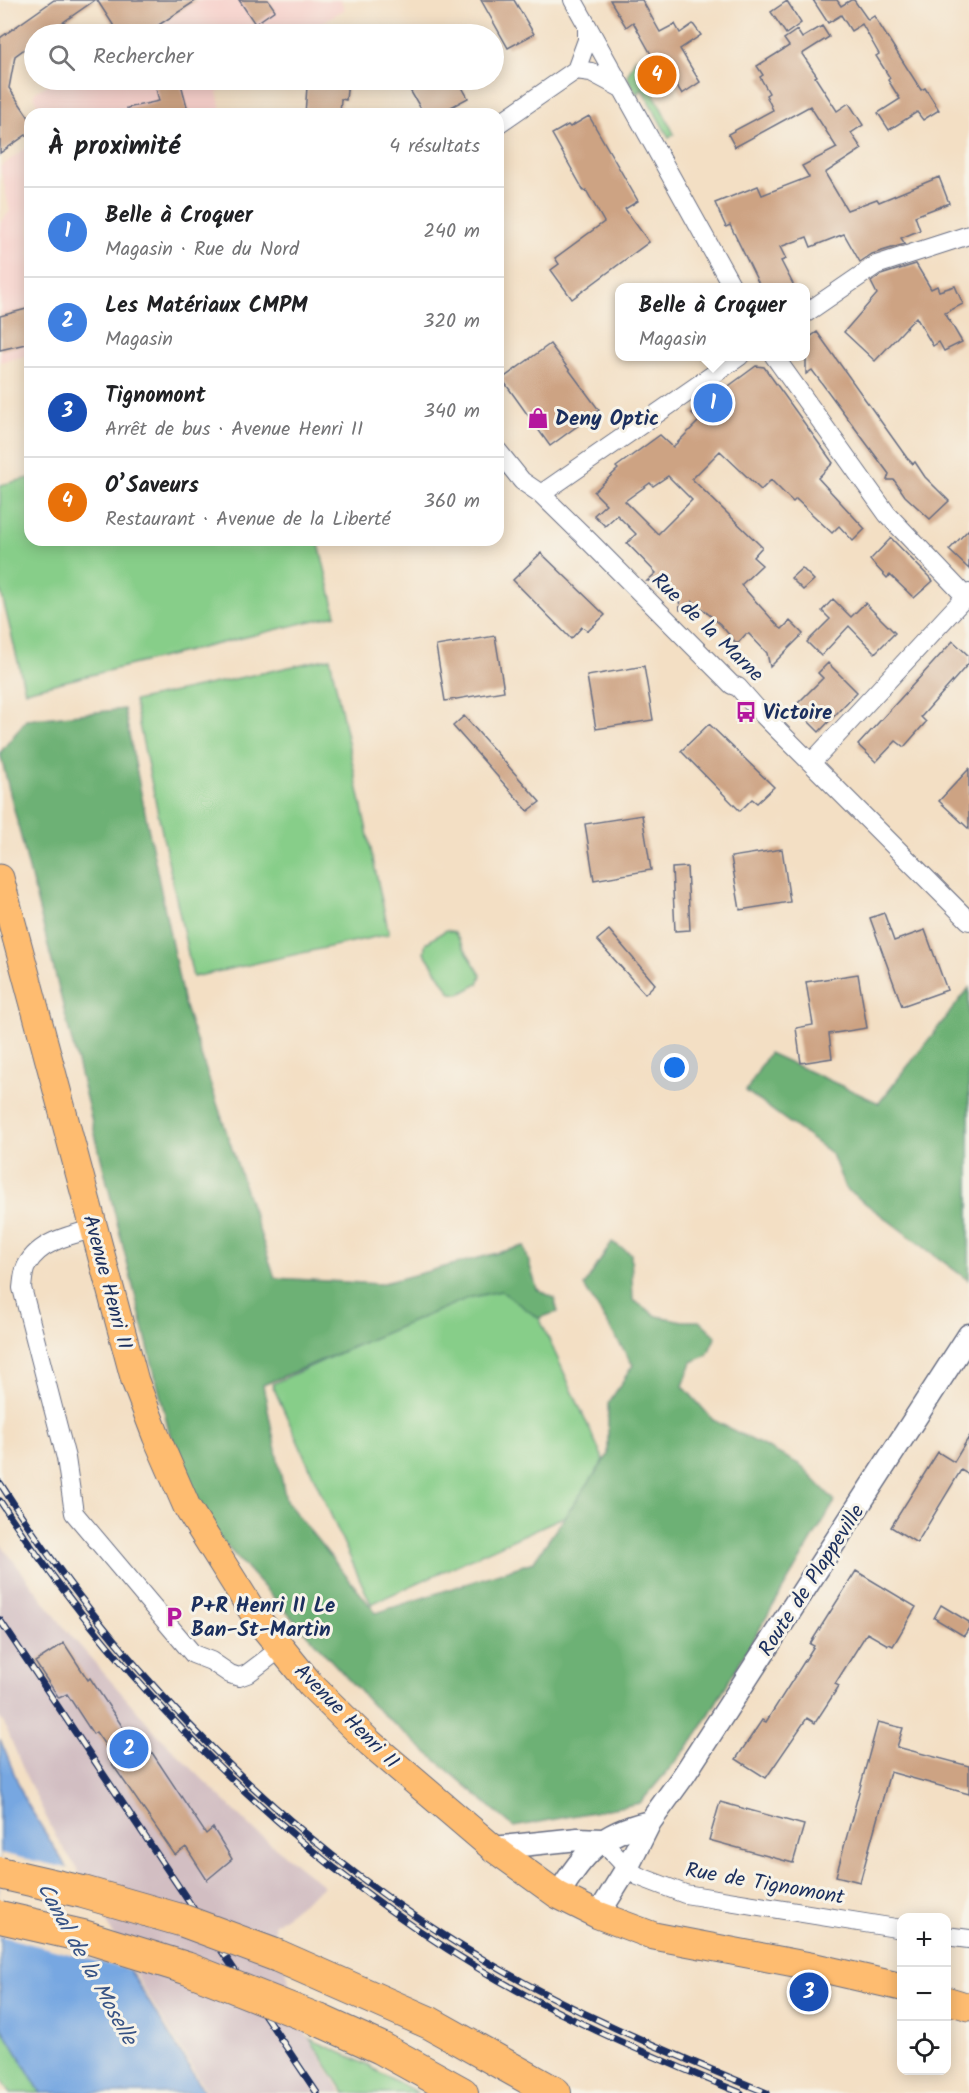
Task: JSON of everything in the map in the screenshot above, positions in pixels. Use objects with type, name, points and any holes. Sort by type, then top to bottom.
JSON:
[{"type":"highway","points":[[0,1873],[83,1892],[184,1922],[278,1956],[430,2023],[555,2093]]},
{"type":"highway","points":[[0,1917],[83,1936],[186,1968],[321,2021],[381,2048],[462,2093]]},
{"type":"main road","name":"Avenue Henri II","points":[[0,878],[135,1381],[187,1507],[258,1620],[311,1685],[370,1743],[494,1848],[558,1895],[598,1915],[654,1936],[815,1967],[897,1987]]},
{"type":"main road","points":[[951,2002],[969,2007]]},
{"type":"street","points":[[573,0],[730,283]]},
{"type":"street","points":[[504,120],[576,70],[587,40],[587,26]]},
{"type":"street","points":[[576,70],[591,72],[622,89]]},
{"type":"street","points":[[810,310],[876,265],[969,235]]},
{"type":"street","points":[[541,494],[734,361]]},
{"type":"street","points":[[777,361],[887,514],[968,595],[812,762]]},
{"type":"street","name":"Rue de la Marne","points":[[504,458],[522,481],[541,494],[969,921]]},
{"type":"street","points":[[93,1230],[72,1235],[38,1249],[26,1266],[22,1288],[66,1458],[74,1513],[193,1654],[239,1677],[247,1674],[281,1648]]},
{"type":"street","name":"Route de Plappeville","points":[[598,1915],[627,1868],[650,1822],[684,1775],[969,1335]]},
{"type":"street","points":[[558,1895],[579,1863],[601,1840],[628,1827],[650,1822]]},
{"type":"street","points":[[494,1848],[578,1839],[601,1840]]},
{"type":"street","name":"Rue de Tignomont","points":[[601,1840],[627,1868],[647,1880],[685,1894],[897,1928]]},
{"type":"street","points":[[951,1937],[969,1940]]},
{"type":"shaded area","points":[[112,0],[340,0],[345,9],[320,24],[113,24],[102,7]]},
{"type":"shaded area","points":[[39,90],[220,90],[217,92],[221,108],[38,108],[34,93]]},
{"type":"shaded area","points":[[24,149],[24,356],[0,362],[0,223],[10,211],[0,167]]},
{"type":"shaded area","points":[[0,1543],[66,1630],[160,1737],[256,1832],[324,1886],[274,1925],[274,1933],[306,2034],[342,2093],[208,2093],[139,1981],[76,1867],[56,1837],[0,1718]]},
{"type":"green space","points":[[636,58],[674,134],[669,138],[642,89],[637,94],[627,76]]},
{"type":"green space","points":[[24,479],[24,546],[319,546],[336,615],[25,691],[0,587],[0,485]]},
{"type":"green space","points":[[330,658],[389,934],[193,977],[134,701]]},
{"type":"green space","points":[[124,709],[184,1004],[275,1278],[380,1284],[524,1246],[537,1289],[554,1298],[558,1312],[538,1318],[501,1291],[468,1298],[263,1385],[286,1501],[376,1613],[533,1562],[608,1455],[608,1404],[633,1365],[584,1286],[612,1242],[631,1254],[633,1300],[657,1316],[683,1321],[700,1321],[716,1336],[707,1355],[692,1362],[683,1386],[713,1420],[799,1464],[835,1501],[694,1740],[640,1803],[514,1827],[372,1705],[187,1503],[0,753],[26,720]]},
{"type":"green space","points":[[446,930],[454,932],[481,975],[478,984],[460,994],[451,993],[424,952],[426,943]]},
{"type":"green space","points":[[969,988],[968,1280],[845,1188],[832,1154],[746,1091],[769,1053],[879,1103]]},
{"type":"green space","points":[[518,1271],[618,1492],[371,1604],[272,1384]]},
{"type":"green space","points":[[0,2024],[41,2093],[11,2093],[0,2078]]},
{"type":"green space","points":[[310,2039],[353,2058],[418,2093],[345,2093]]},
{"type":"water","name":"Canal de la Moselle","points":[[0,1739],[25,1800],[205,2093],[41,2093],[0,2024]]},
{"type":"pier","points":[[0,1853],[71,1869],[134,1971],[0,1936]]},
{"type":"building","points":[[54,0],[95,0],[60,24],[24,24],[24,49],[15,56],[9,88],[24,110],[24,136],[0,153],[0,38]]},
{"type":"building","points":[[97,0],[197,0],[160,24],[113,24]]},
{"type":"building","points":[[239,0],[268,0],[275,10],[255,24]]},
{"type":"building","points":[[481,0],[514,0],[534,34],[508,48],[504,41],[504,24],[494,24]]},
{"type":"building","points":[[610,0],[642,0],[660,32],[675,24],[680,33],[693,24],[701,35],[680,49],[700,82],[682,94],[661,59],[656,63],[633,22],[626,27]]},
{"type":"building","points":[[813,0],[837,0],[841,6],[854,0],[868,20],[874,16],[921,90],[925,88],[939,110],[923,120],[917,112],[889,130],[878,113],[900,99],[888,80],[890,78],[876,56],[879,54],[862,24],[851,31],[841,15],[828,23]]},
{"type":"building","points":[[787,1],[801,23],[786,34],[771,12]]},
{"type":"building","points":[[822,26],[829,37],[802,54],[837,111],[849,103],[863,125],[851,133],[862,149],[825,173],[847,210],[877,199],[879,202],[939,177],[949,203],[915,216],[920,230],[901,238],[905,244],[872,254],[860,262],[844,234],[811,247],[807,237],[780,247],[786,259],[781,261],[792,283],[759,283],[730,225],[726,227],[715,203],[758,186],[762,195],[809,177],[802,166],[837,148],[810,106],[735,147],[728,134],[773,110],[766,95],[769,93],[760,77],[763,75],[757,66],[789,46],[784,39],[797,30],[802,38]]},
{"type":"building","points":[[156,90],[183,90],[187,108],[127,108],[159,101]]},
{"type":"building","points":[[307,90],[347,90],[346,100],[341,99],[340,108],[305,108]]},
{"type":"building","points":[[410,90],[464,90],[468,98],[449,108],[420,108]]},
{"type":"building","points":[[589,116],[638,201],[625,209],[649,242],[572,299],[551,270],[559,264],[555,258],[604,222],[552,134]]},
{"type":"building","points":[[916,264],[931,289],[937,286],[939,291],[955,286],[963,304],[945,313],[962,342],[944,351],[939,342],[933,346],[916,317],[875,361],[844,332],[877,294],[871,282],[881,275]]},
{"type":"building","points":[[24,310],[24,344],[0,350],[0,316]]},
{"type":"building","points":[[817,332],[907,458],[913,464],[915,462],[925,477],[949,501],[930,519],[905,496],[894,480],[887,480],[889,474],[812,370],[806,374],[806,361],[810,361],[810,337]]},
{"type":"building","points":[[550,344],[599,410],[550,446],[504,382],[504,378]]},
{"type":"building","points":[[756,366],[764,367],[833,463],[818,478],[865,529],[853,541],[839,526],[832,533],[796,499],[793,502],[771,480],[761,490],[720,451],[692,479],[762,547],[753,557],[762,565],[741,585],[779,627],[782,629],[790,621],[803,634],[770,667],[767,653],[749,634],[746,634],[737,644],[720,624],[693,601],[680,610],[679,597],[663,581],[647,581],[656,573],[627,543],[636,534],[617,515],[605,526],[594,515],[606,504],[594,492],[618,469],[616,467],[660,435],[673,447],[699,421],[692,413]],"holes":[[[668,476],[692,500],[658,534],[625,501],[650,483],[653,486]]]},
{"type":"building","points":[[969,529],[969,569],[949,550]]},
{"type":"building","points":[[891,538],[933,581],[914,598],[890,575],[887,578],[870,560]]},
{"type":"building","points":[[541,553],[605,615],[588,631],[582,627],[571,639],[513,580]]},
{"type":"building","points":[[802,568],[814,580],[803,590],[791,578]]},
{"type":"building","points":[[833,599],[851,617],[865,603],[895,633],[875,653],[849,626],[821,656],[807,642],[830,619],[822,611]]},
{"type":"building","points":[[495,636],[504,691],[445,701],[436,646]]},
{"type":"building","points":[[953,641],[969,656],[969,663],[921,717],[926,722],[904,747],[896,741],[876,762],[858,745]]},
{"type":"building","points":[[828,663],[857,692],[819,732],[794,707],[823,678],[818,673]]},
{"type":"building","points":[[644,666],[653,720],[596,729],[587,676]]},
{"type":"building","points":[[464,716],[540,802],[528,811],[453,726]]},
{"type":"building","points":[[709,724],[774,787],[757,803],[752,799],[740,811],[681,751]]},
{"type":"building","points":[[969,769],[969,829],[939,801]]},
{"type":"building","points":[[642,815],[651,870],[594,880],[585,824]]},
{"type":"building","points":[[782,849],[790,902],[740,910],[731,857]]},
{"type":"building","points":[[687,867],[690,930],[675,931],[672,868]]},
{"type":"building","points":[[884,913],[894,941],[925,930],[947,990],[902,1006],[870,918]]},
{"type":"building","points":[[609,930],[655,984],[645,994],[597,940]]},
{"type":"building","points":[[858,974],[867,1028],[829,1034],[832,1058],[801,1063],[796,1028],[813,1025],[806,982]]},
{"type":"building","points":[[969,1437],[969,1475],[961,1470],[917,1543],[891,1527],[938,1452],[954,1462]]},
{"type":"building","points":[[856,1571],[916,1607],[893,1646],[867,1633],[835,1684],[839,1686],[815,1723],[807,1718],[766,1778],[736,1759],[762,1720],[766,1722],[814,1646],[810,1644]]},
{"type":"building","points":[[941,1605],[969,1622],[969,1628],[964,1636],[934,1618]]},
{"type":"building","points":[[64,1643],[134,1744],[143,1739],[206,1834],[213,1828],[232,1859],[207,1880],[186,1847],[175,1855],[108,1758],[112,1755],[96,1732],[93,1734],[67,1694],[59,1698],[35,1662]]},
{"type":"building","points":[[878,1722],[903,1728],[897,1747],[969,1766],[969,1794],[890,1772],[860,1882],[836,1876]]},
{"type":"building","points":[[720,1802],[804,1825],[793,1863],[709,1840]]},
{"type":"railway","points":[[0,1483],[48,1554],[155,1688],[278,1810],[344,1865],[414,1915],[520,1980],[624,2032],[767,2093]]},
{"type":"railway","points":[[0,1501],[48,1570],[100,1637],[155,1700],[275,1819],[340,1872],[407,1922],[509,1986],[607,2035],[741,2093]]},
{"type":"railway","points":[[0,1620],[317,2093]]},
{"type":"place","name":"O’Saveurs","points":[[657,75]]},
{"type":"place","name":"Belle à Croquer","points":[[713,403]]},
{"type":"place","name":"Deny Optic","points":[[538,418]]},
{"type":"place","name":"Victoire","points":[[746,712]]},
{"type":"place","name":"P+R Henri II Le Ban-St-Martin","points":[[174,1617]]},
{"type":"place","name":"Les Matériaux CMPM","points":[[129,1749]]},
{"type":"place","name":"Tignomont","points":[[809,1992]]}]
